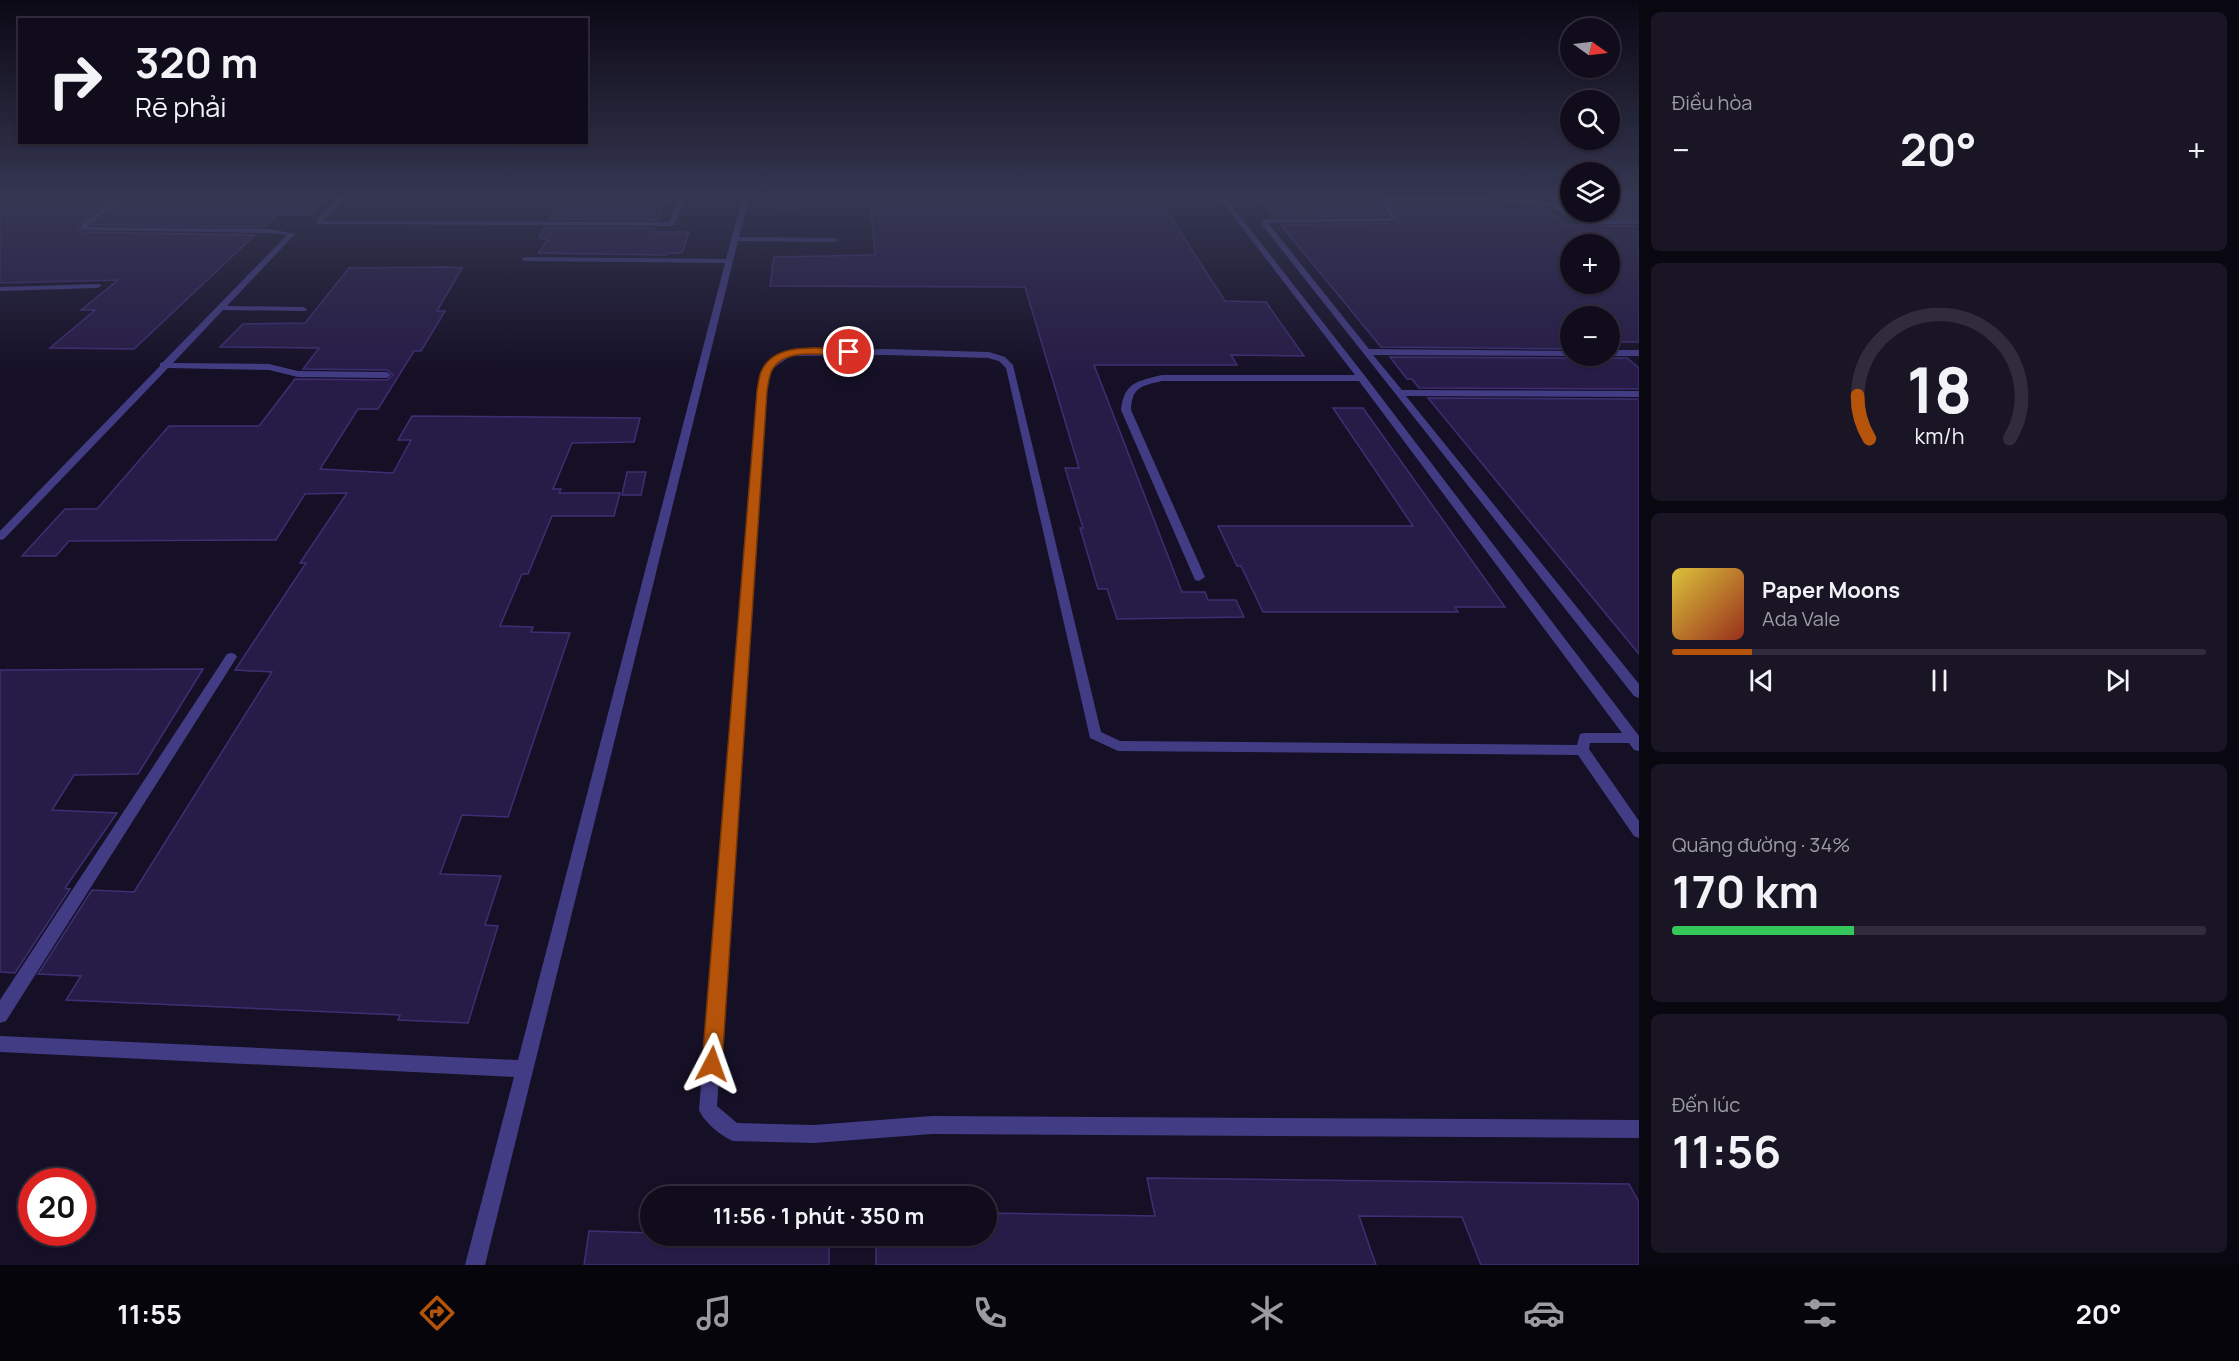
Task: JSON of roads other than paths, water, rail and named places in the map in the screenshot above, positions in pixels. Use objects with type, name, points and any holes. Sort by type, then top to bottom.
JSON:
[{"type":"lane","points":[[0,537],[272,255]]},
{"type":"lane","points":[[476,1265],[732,255]]},
{"type":"lane","points":[[1267,255],[1636,742]]},
{"type":"lane","points":[[1290,255],[1639,693]]},
{"type":"lane","points":[[525,259],[730,261]]},
{"type":"lane","points":[[0,289],[97,286]]},
{"type":"lane","points":[[220,308],[303,309]]},
{"type":"lane","points":[[1582,750],[1118,746],[1095,735],[1010,367],[1002,359],[989,355],[789,352],[777,358],[766,371],[762,391],[708,1110],[733,1131],[813,1134],[932,1125],[1639,1129]]},
{"type":"lane","points":[[1369,352],[1560,353]]},
{"type":"lane","points":[[1620,353],[1639,354]]},
{"type":"lane","points":[[164,365],[269,367],[298,374],[387,375]]},
{"type":"lane","points":[[1199,577],[1126,410],[1127,396],[1132,389],[1145,382],[1176,377],[1362,378]]},
{"type":"lane","points":[[1401,393],[1639,394]]},
{"type":"lane","points":[[0,1015],[231,657]]},
{"type":"lane","points":[[1636,742],[1585,738],[1582,750],[1639,832]]},
{"type":"lane","points":[[0,1044],[526,1069]]}]
